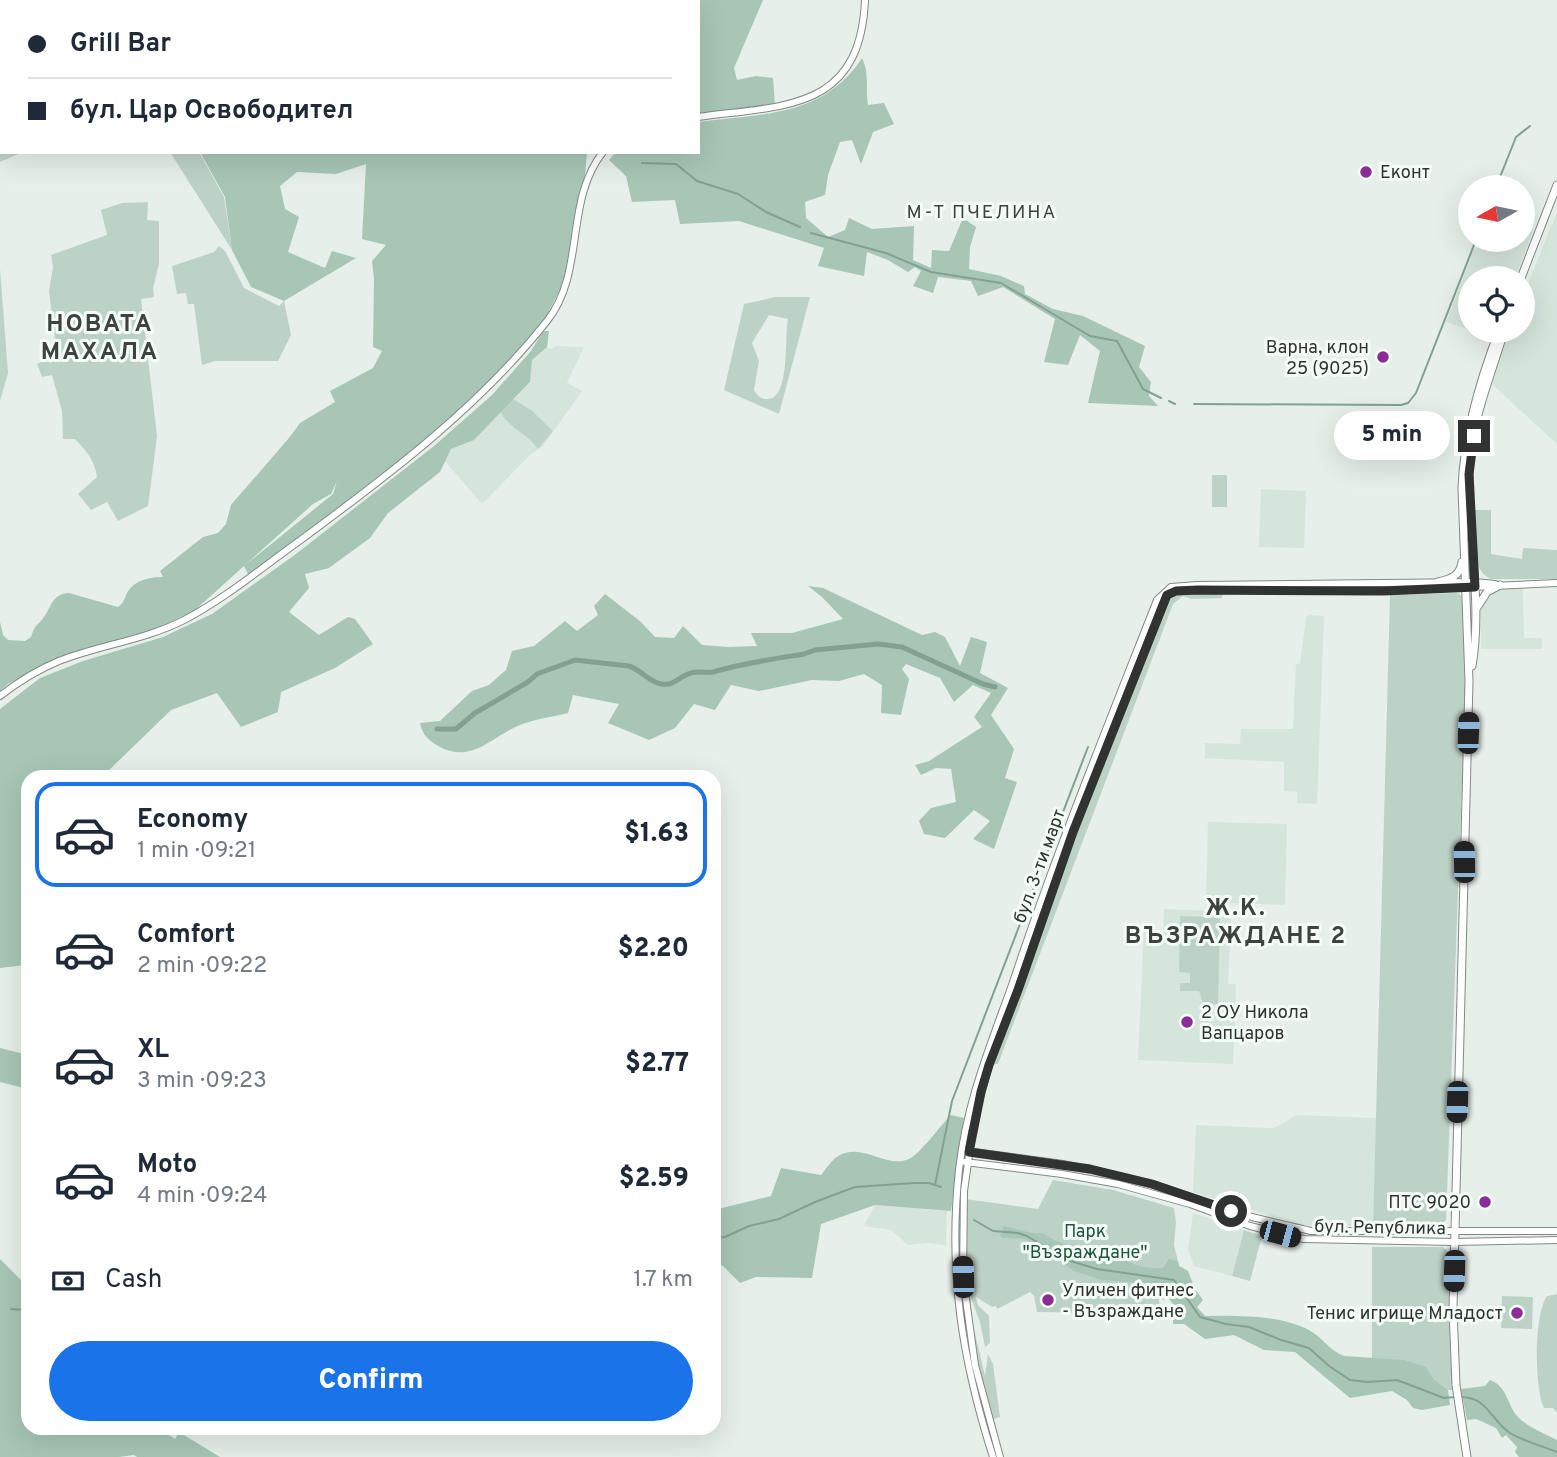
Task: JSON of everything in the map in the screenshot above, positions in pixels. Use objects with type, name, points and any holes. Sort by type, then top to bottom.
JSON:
[{"type":"main road","points":[[1526,266],[1557,185]]},
{"type":"main road","points":[[1469,681],[1476,642],[1476,610],[1464,544],[1462,488],[1472,417],[1495,343]]},
{"type":"main road","points":[[1467,1457],[1458,1404],[1453,1309],[1471,585],[1469,464],[1479,412],[1500,343]]},
{"type":"main road","points":[[1438,582],[1451,579],[1460,572],[1464,544]]},
{"type":"main road","points":[[1476,610],[1482,597],[1500,585]]},
{"type":"street","points":[[700,117],[799,103],[823,91],[845,71],[859,47],[865,0]]},
{"type":"street","points":[[0,696],[25,678],[60,661],[170,627],[198,611],[346,506],[433,438],[473,402],[549,319],[563,293],[572,262],[584,190],[592,167],[602,154]]},
{"type":"street","name":"бул. 3-ти март","points":[[993,1457],[968,1366],[957,1299],[956,1222],[978,1074],[1039,905],[1159,596],[1171,587],[1196,585],[1438,582],[1471,585]]},
{"type":"street","points":[[1471,585],[1557,583]]},
{"type":"street","name":"бул. 3-ти март","points":[[965,1151],[989,1065],[1073,832],[1167,595],[1176,591],[1198,590],[1384,591],[1471,585]]},
{"type":"street","name":"бул. Република","points":[[965,1151],[1063,1164],[1119,1176],[1302,1230],[1557,1231]]},
{"type":"street","name":"бул. 3-ти март","points":[[964,1161],[962,1245],[970,1336],[985,1407],[1000,1457]]},
{"type":"street","name":"бул. Република","points":[[964,1161],[1118,1184],[1295,1238],[1454,1242],[1557,1240]]},
{"type":"shaded area","points":[[1557,212],[1557,444],[1492,384],[1505,343],[1535,343],[1535,266]]},
{"type":"shaded area","points":[[1473,252],[1525,252],[1520,266],[1467,266]]},
{"type":"shaded area","points":[[1458,291],[1458,326],[1446,322]]},
{"type":"shaded area","points":[[556,346],[584,347],[567,383],[582,391],[543,446],[530,455],[482,504],[445,461],[451,449],[474,440],[530,383],[532,360],[547,347],[551,349]]},
{"type":"shaded area","points":[[1261,489],[1306,491],[1304,548],[1259,547]]},
{"type":"shaded area","points":[[1523,588],[1524,638],[1542,638],[1542,649],[1481,649],[1483,603],[1497,589]]},
{"type":"shaded area","points":[[1324,616],[1317,804],[1297,803],[1297,792],[1284,791],[1284,762],[1205,758],[1205,743],[1240,744],[1241,729],[1293,729],[1296,664],[1300,664],[1306,617]]},
{"type":"shaded area","points":[[1208,822],[1287,824],[1285,905],[1206,902]]},
{"type":"shaded area","name":"2 ОУ Никола Вапцаров","points":[[1164,909],[1231,912],[1228,984],[1236,984],[1233,1064],[1138,1060],[1144,931],[1163,932]]},
{"type":"shaded area","points":[[1297,1115],[1376,1118],[1373,1226],[1301,1225],[1193,1192],[1196,1125],[1274,1128]]},
{"type":"shaded area","points":[[875,1205],[947,1211],[946,1245],[908,1245],[891,1230],[864,1226]]},
{"type":"shaded area","points":[[1193,1213],[1244,1230],[1232,1276],[1194,1266],[1188,1249]]},
{"type":"green space","points":[[700,0],[763,0],[734,68],[737,80],[756,76],[773,78],[775,105],[700,114]]},
{"type":"green space","points":[[862,58],[867,75],[868,105],[884,103],[894,124],[873,132],[861,164],[852,140],[840,142],[828,175],[825,195],[805,202],[806,218],[828,237],[845,230],[849,218],[872,229],[914,226],[913,260],[931,268],[932,250],[949,251],[963,218],[976,227],[970,247],[969,269],[1001,276],[1024,286],[1025,294],[1053,309],[1083,316],[1145,346],[1139,367],[1151,382],[1149,396],[1158,406],[1088,403],[1100,351],[1080,335],[1068,365],[1044,362],[1055,319],[1003,287],[978,296],[971,281],[938,277],[933,293],[913,286],[921,271],[915,267],[908,272],[867,252],[864,276],[818,266],[824,248],[739,221],[680,224],[675,200],[632,202],[626,176],[609,160],[614,154],[700,154],[700,122],[789,109],[829,92],[847,77]]},
{"type":"green space","points":[[0,154],[18,154],[0,162]]},
{"type":"green space","points":[[171,154],[200,154],[224,197],[232,250]]},
{"type":"green space","points":[[201,154],[587,154],[563,284],[546,317],[493,379],[435,433],[249,576],[244,566],[194,611],[155,629],[60,657],[8,684],[0,691],[0,622],[3,635],[8,640],[25,641],[31,637],[53,601],[63,594],[69,593],[118,607],[138,582],[163,577],[160,571],[203,537],[218,533],[226,524],[231,505],[300,423],[335,402],[330,391],[373,368],[382,351],[373,347],[372,261],[386,245],[362,239],[366,164],[336,174],[297,172],[280,186],[285,209],[299,217],[288,252],[325,268],[332,251],[356,258],[284,301],[251,287],[232,250],[225,197]],"holes":[[[337,481],[333,494],[244,566],[313,504],[331,494]]]},
{"type":"green space","points":[[148,202],[147,220],[159,221],[159,263],[153,289],[154,297],[141,299],[157,436],[148,506],[118,521],[107,502],[91,510],[78,494],[97,477],[94,466],[75,439],[63,439],[62,411],[52,375],[42,377],[37,364],[57,355],[49,291],[53,267],[51,255],[107,235],[101,210],[122,203]]},
{"type":"green space","points":[[219,246],[225,251],[244,288],[279,306],[284,301],[291,335],[278,361],[215,361],[202,365],[194,304],[188,304],[186,293],[177,294],[172,266],[214,252]]},
{"type":"green space","points":[[0,269],[8,373],[0,401]]},
{"type":"green space","points":[[776,297],[810,297],[779,414],[724,390],[744,304]],"holes":[[[769,315],[788,319],[785,365],[780,389],[775,397],[762,398],[754,390],[759,361],[752,343]]]},
{"type":"green space","points":[[543,331],[549,331],[547,347],[532,360],[530,382],[474,440],[451,449],[440,472],[388,513],[370,538],[329,568],[305,574],[309,588],[289,612],[319,635],[348,617],[355,619],[373,644],[335,668],[281,692],[278,712],[241,727],[217,693],[171,710],[109,770],[21,770],[21,965],[0,968],[0,709],[40,678],[83,661],[163,637],[212,614],[296,554],[434,446],[492,395],[531,351]]},
{"type":"green space","points":[[513,399],[531,410],[553,431],[538,449],[507,422],[500,411]]},
{"type":"green space","points":[[1212,475],[1227,475],[1227,507],[1212,507]]},
{"type":"green space","points":[[1475,510],[1491,510],[1491,554],[1522,559],[1523,548],[1557,550],[1557,579],[1491,579],[1484,574],[1476,558]]},
{"type":"green space","points":[[808,586],[823,588],[922,635],[935,632],[945,637],[960,666],[971,637],[987,642],[980,673],[1008,688],[991,715],[1014,749],[1005,778],[1017,782],[994,849],[973,839],[990,821],[974,810],[945,838],[924,834],[919,821],[931,808],[956,802],[951,769],[936,768],[921,775],[915,765],[929,761],[982,727],[974,717],[991,693],[973,685],[954,702],[940,678],[906,664],[902,669],[909,679],[901,715],[881,713],[882,685],[864,674],[839,681],[812,680],[759,691],[731,685],[715,710],[694,704],[675,728],[649,740],[608,723],[619,704],[573,695],[568,713],[520,725],[472,750],[451,751],[440,747],[427,737],[421,727],[420,723],[440,721],[472,691],[489,685],[506,670],[512,651],[534,646],[565,621],[577,631],[598,615],[594,606],[605,594],[641,622],[655,637],[674,638],[683,626],[702,645],[757,646],[751,633],[792,633],[843,619]]},
{"type":"green space","points":[[1223,589],[1222,598],[1191,599],[1183,596],[1173,604],[998,1064],[989,1065],[1073,832],[1171,593]]},
{"type":"green space","points":[[1458,593],[1464,599],[1466,675],[1446,1220],[1440,1226],[1373,1226],[1390,595]]},
{"type":"green space","points":[[1180,916],[1220,917],[1218,1004],[1203,1004],[1199,991],[1180,991],[1180,983],[1190,983],[1190,973],[1179,972]]},
{"type":"green space","points":[[0,1048],[21,1053],[21,1087],[0,1082]]},
{"type":"green space","points":[[951,1115],[964,1118],[951,1211],[875,1205],[821,1224],[812,1278],[756,1277],[740,1283],[721,1266],[721,1208],[771,1196],[781,1168],[821,1175],[835,1159],[849,1152],[900,1161],[914,1156]]},
{"type":"green space","name":"Парк \"Възраждане\"","points":[[1053,1180],[1113,1190],[1174,1208],[1174,1245],[1179,1266],[1188,1271],[1161,1293],[1160,1314],[1037,1312],[1034,1296],[1030,1292],[997,1309],[996,1306],[992,1307],[976,1297],[978,1305],[989,1316],[990,1343],[985,1347],[980,1322],[970,1295],[972,1321],[985,1376],[988,1354],[993,1364],[1000,1417],[993,1419],[972,1340],[964,1256],[965,1199],[1038,1209]]},
{"type":"green space","points":[[1004,1226],[1042,1233],[1082,1249],[1125,1249],[1128,1261],[1140,1266],[1163,1268],[1169,1259],[1178,1261],[1179,1266],[1188,1271],[1203,1300],[1197,1307],[1205,1316],[1244,1316],[1285,1321],[1309,1330],[1344,1356],[1404,1360],[1426,1367],[1434,1379],[1448,1390],[1450,1405],[1422,1410],[1413,1408],[1407,1400],[1392,1391],[1350,1398],[1295,1352],[1264,1350],[1234,1335],[1205,1339],[1184,1324],[1173,1324],[1173,1304],[1166,1295],[1164,1300],[1159,1297],[1161,1293],[1157,1288],[1145,1283],[1102,1280],[1074,1271],[1026,1239],[1003,1238],[1000,1236]]},
{"type":"green space","points":[[1244,1230],[1262,1236],[1250,1281],[1232,1276]]},
{"type":"green space","points":[[1372,1247],[1443,1247],[1447,1251],[1452,1390],[1434,1379],[1426,1367],[1372,1358]]},
{"type":"green space","points":[[0,1259],[21,1280],[21,1435],[169,1435],[175,1439],[177,1435],[184,1435],[220,1457],[134,1455],[0,1457]]},
{"type":"green space","points":[[1557,1294],[1557,1413],[1553,1408],[1544,1408],[1538,1385],[1537,1351],[1543,1305],[1547,1296]]},
{"type":"green space","name":"Тенис игрище Младост","points":[[1502,1296],[1533,1297],[1532,1329],[1501,1328]]},
{"type":"green space","points":[[1490,1380],[1500,1386],[1521,1420],[1557,1440],[1557,1457],[1519,1457],[1515,1452],[1517,1447],[1506,1435],[1502,1438],[1496,1428],[1476,1419],[1467,1420],[1461,1389],[1485,1386]]},
{"type":"waterway","points":[[1501,175],[1516,137],[1530,126]]},
{"type":"waterway","points":[[642,163],[676,164],[697,181],[738,194],[766,212],[800,227]]},
{"type":"waterway","points":[[811,233],[886,253],[931,272],[1001,283],[1090,336],[1117,341],[1143,389],[1161,398]]},
{"type":"waterway","points":[[1194,404],[1408,403],[1416,393],[1471,252]]},
{"type":"waterway","points":[[1169,401],[1175,404]]},
{"type":"waterway","points":[[437,729],[456,729],[475,713],[537,674],[575,660],[629,666],[657,683],[666,684],[694,672],[713,672],[815,650],[878,644],[902,647],[995,687]]},
{"type":"waterway","points":[[935,1185],[952,1101],[1088,747]]},
{"type":"waterway","points":[[721,1237],[749,1226],[779,1219],[855,1187],[914,1183],[929,1183],[941,1187]]},
{"type":"waterway","points":[[974,1220],[993,1231],[1027,1236],[1067,1260],[1097,1269],[1174,1280],[1200,1317],[1249,1327],[1309,1348],[1350,1380],[1397,1380],[1444,1398],[1456,1397]]},
{"type":"waterway","points":[[11,1309],[21,1310]]},
{"type":"waterway","points":[[1461,1397],[1470,1398],[1483,1405],[1510,1433],[1557,1452]]},
{"type":"place","name":"Еконт","points":[[1366,172]]},
{"type":"place","name":"Варна, клон 25 (9025)","points":[[1383,357]]},
{"type":"place","name":"2 ОУ Никола Вапцаров","points":[[1187,1022]]},
{"type":"place","name":"ПТС 9020","points":[[1485,1202]]},
{"type":"place","name":"Уличен фитнес - Възраждане","points":[[1048,1300]]},
{"type":"place","name":"Тенис игрище Младост","points":[[1517,1313]]},
{"type":"district","name":"М-Т ПЧЕЛИНА","points":[[982,211]]},
{"type":"district","name":"НОВАТА МАХАЛА","points":[[100,337]]},
{"type":"district","name":"Ж.К. ВЪЗРАЖДАНЕ 2","points":[[1236,921]]},
{"type":"route","points":[[1231,1211],[1152,1184],[1090,1169],[969,1152],[974,1120],[989,1065],[1073,832],[1167,595],[1176,591],[1198,590],[1384,591],[1475,587],[1469,474],[1474,436]]}]
